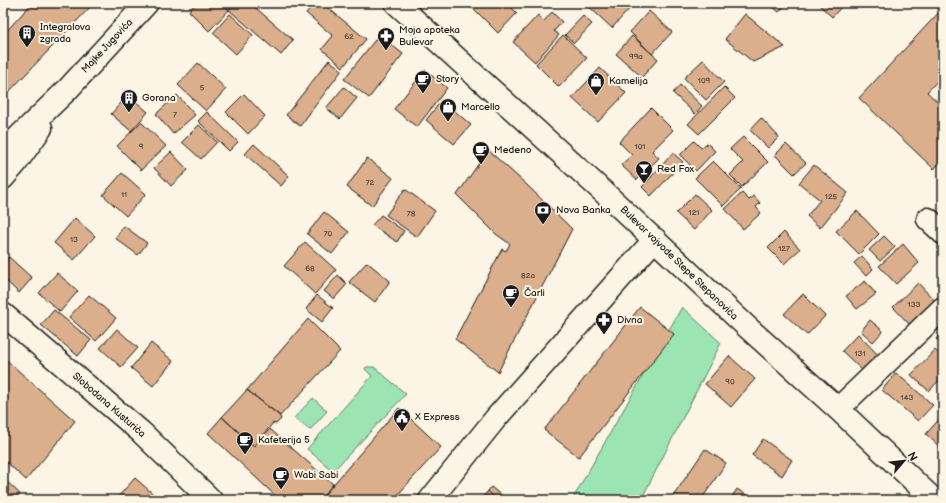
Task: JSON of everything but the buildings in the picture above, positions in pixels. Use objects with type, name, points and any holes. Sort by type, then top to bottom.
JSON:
[{"type":"street","name":"Majke Jugovića","points":[[3,152],[68,89],[147,3]]},
{"type":"street","name":"Bulevar vojvode Stepe Stepanovića","points":[[396,3],[655,239],[746,326],[838,409],[926,497]]},
{"type":"street","name":"Majke Jugovića","points":[[3,178],[23,154],[68,89]]},
{"type":"street","points":[[430,500],[496,418],[655,239]]},
{"type":"street","points":[[838,409],[943,308]]},
{"type":"street","name":"Slobodana Kusturića","points":[[3,314],[141,432],[211,500]]},
{"type":"green space","points":[[682,307],[721,343],[644,494],[654,500],[572,500]]},
{"type":"green space","points":[[366,367],[374,367],[406,394],[333,471],[307,449],[372,376],[365,369]]},
{"type":"green space","points":[[313,398],[327,411],[310,430],[294,418]]},
{"type":"place","name":"Integralova zgrada","points":[[27,48]]},
{"type":"place","name":"Moja apoteka Bulevar","points":[[386,51]]},
{"type":"place","name":"Story","points":[[423,94]]},
{"type":"place","name":"Kamelija","points":[[596,96]]},
{"type":"place","name":"Gorana","points":[[129,113]]},
{"type":"place","name":"Marcello","points":[[448,122]]},
{"type":"place","name":"Medeno","points":[[481,165]]},
{"type":"place","name":"Red Fox","points":[[644,184]]},
{"type":"place","name":"Nova Banka","points":[[543,225]]},
{"type":"place","name":"Čarli","points":[[511,308]]},
{"type":"place","name":"Divna","points":[[604,335]]},
{"type":"place","name":"X Express","points":[[402,432]]},
{"type":"place","name":"Kafeterija 5","points":[[245,455]]},
{"type":"place","name":"Wabi Sabi","points":[[281,490]]}]
